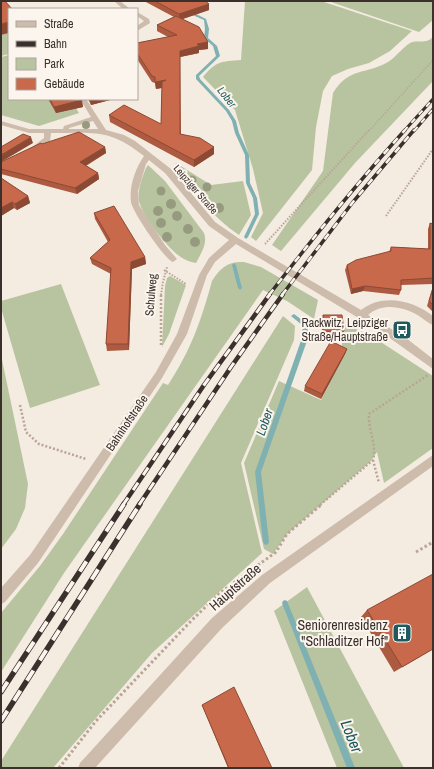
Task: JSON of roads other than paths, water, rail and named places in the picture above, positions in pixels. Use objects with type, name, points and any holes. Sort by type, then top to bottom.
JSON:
[{"type":"street","points":[[117,1],[126,8]]},
{"type":"street","points":[[138,15],[147,20],[147,23],[138,28]]},
{"type":"street","points":[[84,100],[103,131]]},
{"type":"street","points":[[65,130],[66,126],[95,118]]},
{"type":"street","name":"Leipziger Straße","points":[[1,123],[29,131],[103,131],[121,137],[168,171],[212,224],[235,240],[403,341],[433,365]]},
{"type":"street","points":[[21,156],[47,139],[48,131]]},
{"type":"street","points":[[148,156],[142,164],[134,191],[134,205],[162,247],[173,259]]},
{"type":"street","name":"Bahnhofstraße","points":[[1,598],[34,559],[171,357],[182,334],[197,288],[212,260],[235,240]]},
{"type":"street","points":[[361,315],[367,308],[375,305],[392,303],[410,307],[422,312],[433,321]]},
{"type":"street","points":[[422,312],[433,307]]},
{"type":"street","name":"Hauptstraße","points":[[85,768],[158,686],[241,600],[266,579],[433,460]]},
{"type":"waterway","name":"Lober","points":[[189,12],[205,20],[207,29],[206,38],[215,46],[218,56],[197,76],[198,79],[227,110],[234,121],[237,133],[247,155],[248,183],[255,198],[257,214],[246,237]]},
{"type":"waterway","name":"Lober","points":[[234,265],[240,288]]},
{"type":"waterway","name":"Lober","points":[[266,542],[258,472],[306,335],[304,324],[294,316]]},
{"type":"waterway","name":"Lober","points":[[285,603],[351,768]]},
{"type":"railway","points":[[404,131],[433,99]]},
{"type":"railway","points":[[414,131],[433,109]]},
{"type":"railway","points":[[269,295],[336,211],[405,130]]},
{"type":"railway","points":[[282,295],[353,202],[414,130]]},
{"type":"railway","points":[[123,505],[204,385],[270,294]]},
{"type":"railway","points":[[139,505],[231,367],[283,294]]},
{"type":"railway","points":[[1,692],[124,504]]},
{"type":"railway","points":[[1,721],[140,504]]},
{"type":"place","name":"Rackwitz, Leipziger Straße/Hauptstraße","points":[[402,330]]},
{"type":"place","name":"Seniorenresidenz \"Schladitzer Hof\"","points":[[402,633]]}]
